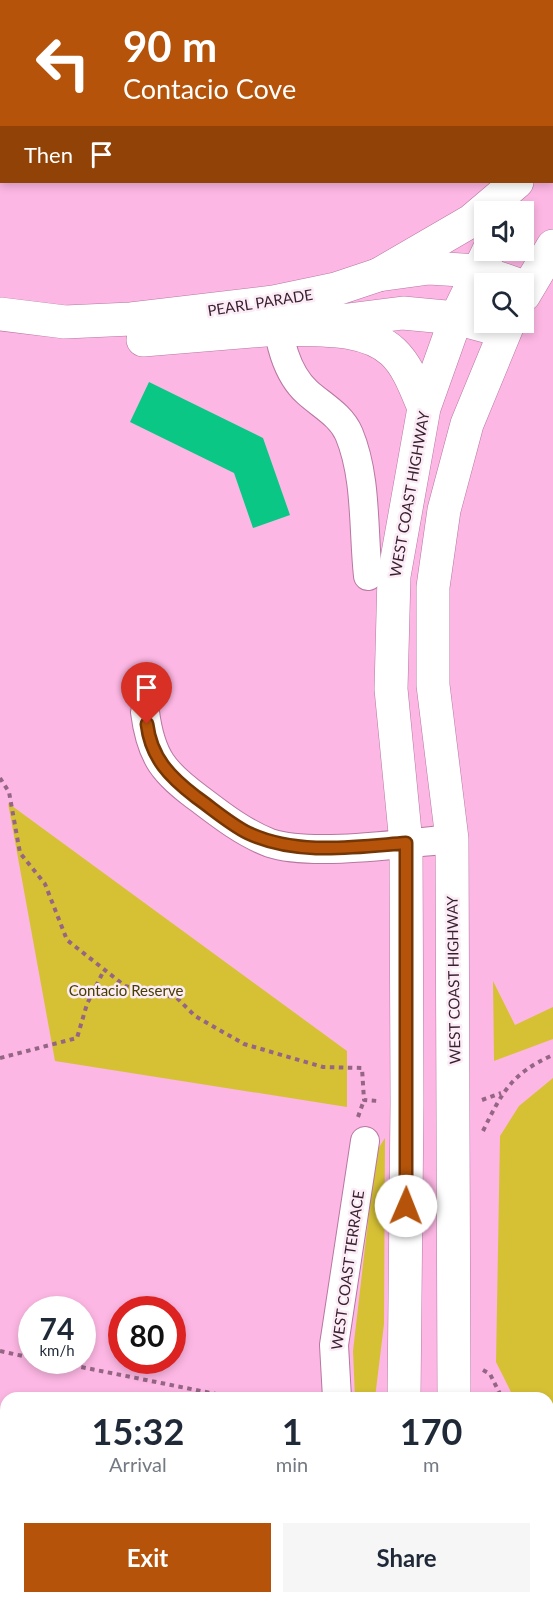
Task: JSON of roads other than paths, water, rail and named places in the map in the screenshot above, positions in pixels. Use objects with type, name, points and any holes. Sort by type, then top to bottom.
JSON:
[{"type":"main road","points":[[378,275],[471,221],[516,183]]},
{"type":"main road","points":[[518,201],[529,183]]},
{"type":"main road","points":[[534,273],[553,246]]},
{"type":"main road","name":"PEARL PARADE","points":[[0,334],[46,341],[111,343],[276,315],[336,289],[378,275],[483,261],[501,273]]},
{"type":"main road","name":"WEST COAST HIGHWAY","points":[[404,1392],[407,1103],[406,843],[391,689],[394,576],[424,408],[456,318],[483,261]]},
{"type":"main road","name":"PEARL PARADE","points":[[0,314],[65,322],[403,313],[474,321]]},
{"type":"main road","points":[[276,315],[361,334],[392,351],[409,374],[424,408]]},
{"type":"main road","name":"WEST COAST HIGHWAY","points":[[454,1392],[452,839],[433,685],[434,587],[444,510],[467,424],[505,333]]},
{"type":"street","points":[[276,315],[285,357],[297,381],[341,422],[348,433],[358,472],[368,576]]},
{"type":"street","points":[[145,712],[148,736],[154,754],[176,781],[246,832],[272,843],[301,848],[452,839]]},
{"type":"street","name":"WEST COAST TERRACE","points":[[337,1392],[334,1345],[365,1142]]},
{"type":"park label","name":"Contacio Reserve","points":[[126,990]]}]
